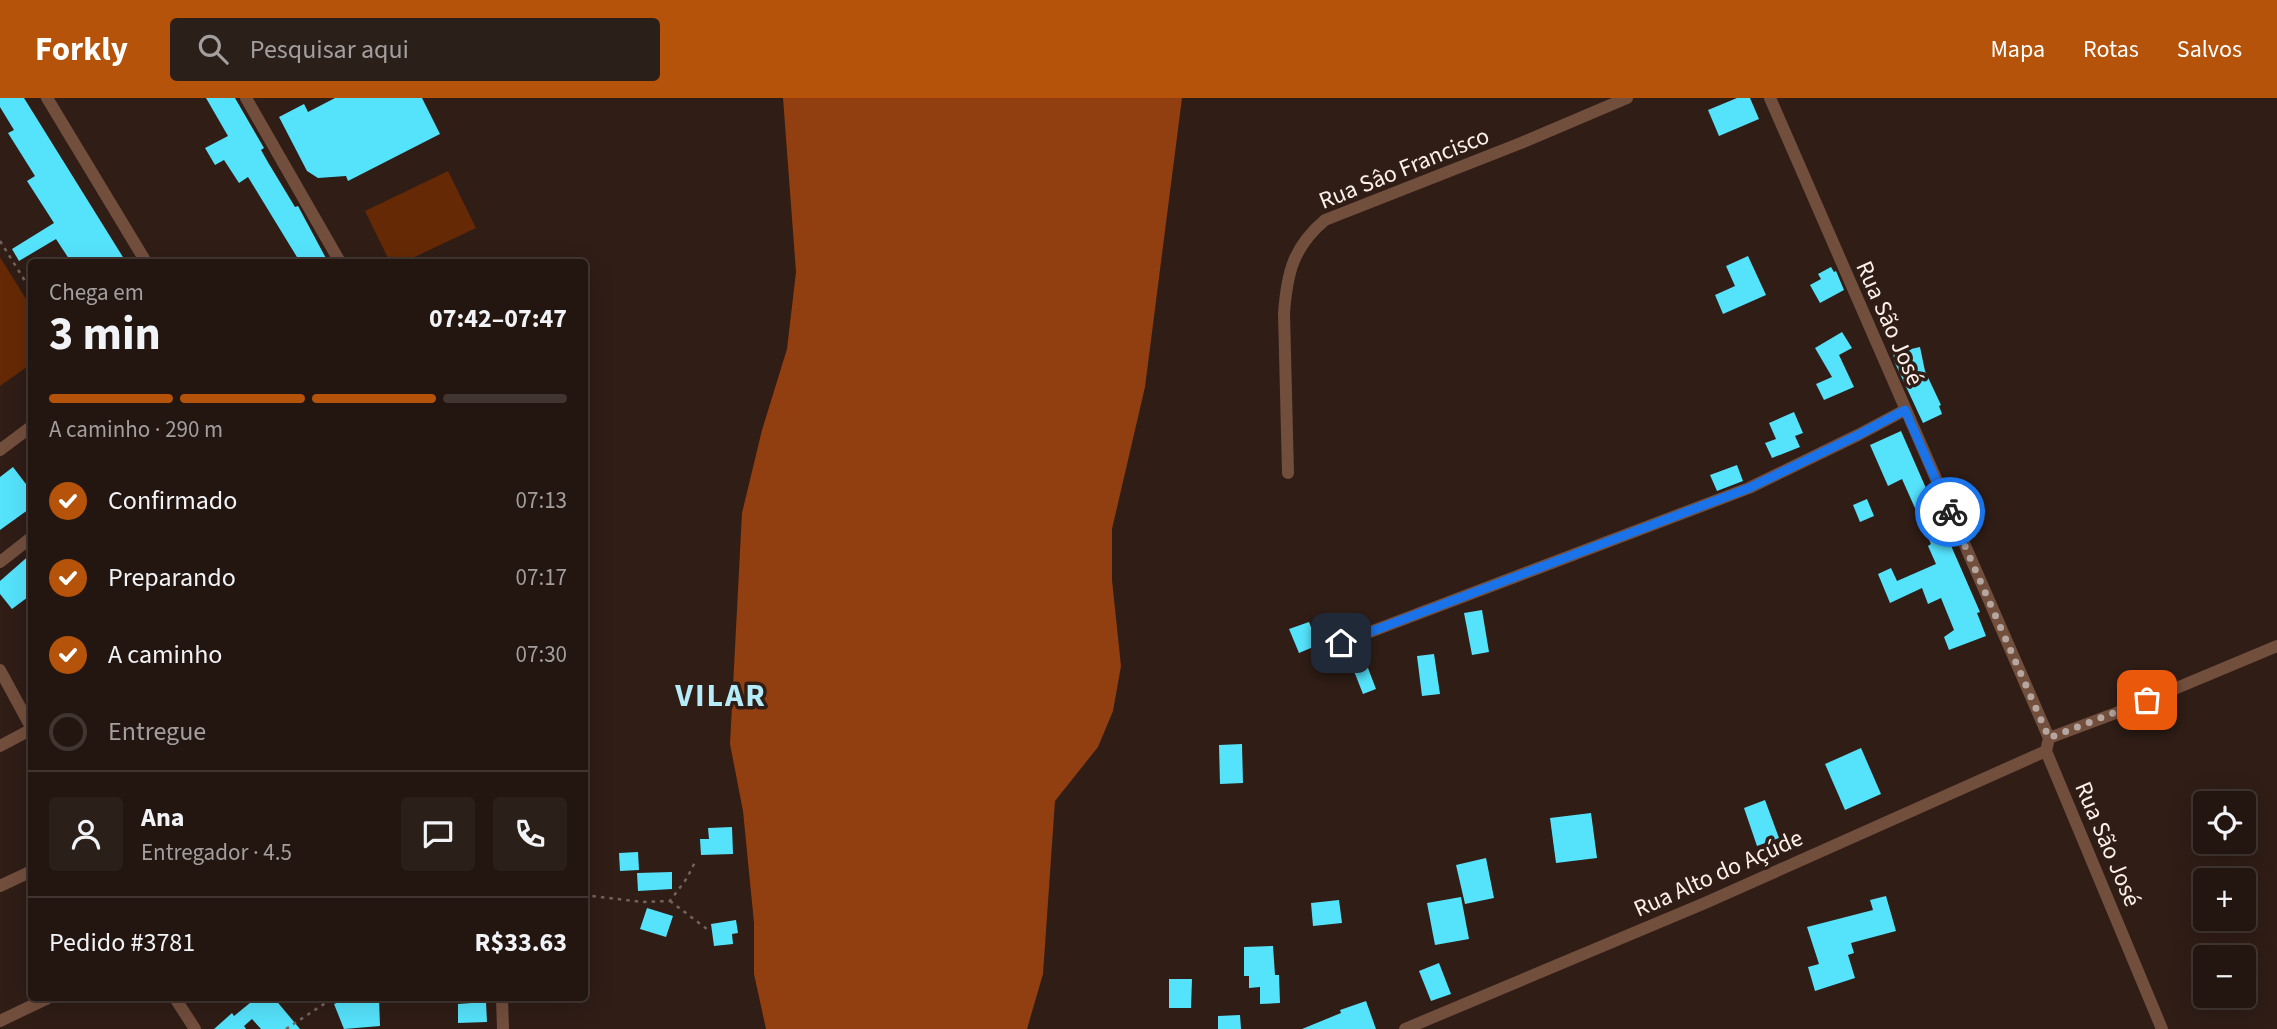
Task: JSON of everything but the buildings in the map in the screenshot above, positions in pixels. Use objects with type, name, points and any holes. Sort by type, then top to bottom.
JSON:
[{"type":"street","points":[[47,98],[144,259]]},
{"type":"street","points":[[246,98],[338,259]]},
{"type":"street","name":"Rua Sâo Francisco","points":[[1288,473],[1284,313],[1286,290],[1290,267],[1311,232],[1325,220],[1627,98]]},
{"type":"street","name":"Rua São José","points":[[1770,98],[2047,744],[2162,1029]]},
{"type":"street","points":[[1341,643],[1749,488],[1905,410]]},
{"type":"street","points":[[0,450],[28,429]]},
{"type":"street","points":[[0,562],[28,540]]},
{"type":"street","name":"Rua Alto do Açúde","points":[[1405,1029],[1705,903],[2047,744],[2277,646]]},
{"type":"street","points":[[0,670],[28,722]]},
{"type":"street","points":[[0,746],[28,731]]},
{"type":"street","points":[[0,886],[28,872]]},
{"type":"street","points":[[0,1021],[42,1001]]},
{"type":"street","points":[[177,1001],[195,1029]]},
{"type":"street","points":[[502,1001],[503,1029]]},
{"type":"path","points":[[0,241],[28,286]]},
{"type":"path","points":[[670,901],[696,860]]},
{"type":"path","points":[[588,895],[643,902],[670,901],[707,929]]},
{"type":"path","points":[[286,1029],[328,1001]]},
{"type":"shaded area","points":[[783,98],[1182,98],[1145,387],[1112,529],[1112,580],[1121,666],[1113,711],[1098,747],[1055,801],[1043,974],[1027,1029],[766,1029],[754,974],[754,923],[743,811],[730,744],[742,513],[762,430],[787,349],[796,272]]},
{"type":"shaded area","points":[[448,171],[476,228],[410,259],[389,259],[365,211]]},
{"type":"shaded area","points":[[0,257],[28,302],[28,366],[0,386]]},
{"type":"way so far","points":[[1950,512],[2049,738],[2147,700]]},
{"type":"district","name":"VILAR","points":[[721,695]]},
{"type":"route","points":[[1341,643],[1749,488],[1905,410],[1950,512]]}]
